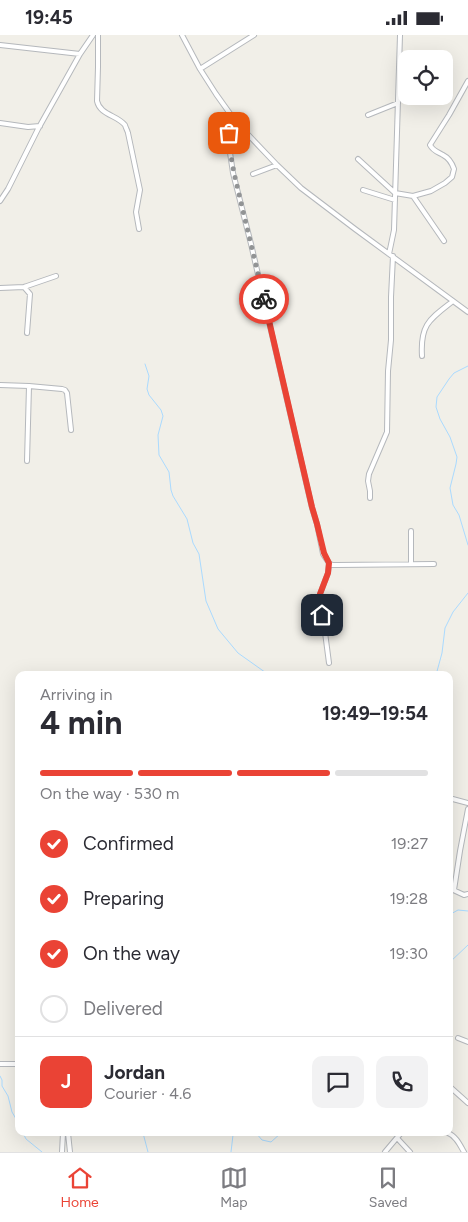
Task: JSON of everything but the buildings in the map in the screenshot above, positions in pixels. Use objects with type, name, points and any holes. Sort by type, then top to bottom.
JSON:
[{"type":"street","points":[[0,201],[80,54],[93,35]]},
{"type":"street","points":[[98,35],[97,101],[101,109],[125,125],[128,133],[140,190],[136,212],[139,229]]},
{"type":"street","points":[[182,35],[200,69],[236,122],[277,165],[301,188],[468,312]]},
{"type":"street","points":[[200,69],[254,35]]},
{"type":"street","points":[[400,35],[400,50]]},
{"type":"street","points":[[0,45],[80,54]]},
{"type":"street","points":[[358,159],[395,193],[413,196],[439,187],[454,173],[454,169],[451,162],[433,150],[430,145],[468,81]]},
{"type":"street","points":[[368,115],[398,103],[396,200],[391,255],[391,340],[388,371],[387,436],[369,474],[370,497]]},
{"type":"street","points":[[236,122],[231,128],[228,139],[234,173],[312,507],[324,553],[329,563],[328,573],[320,594],[329,663]]},
{"type":"street","points":[[0,123],[28,127],[40,126]]},
{"type":"street","points":[[253,174],[277,165]]},
{"type":"street","points":[[363,190],[396,200]]},
{"type":"street","points":[[413,196],[444,241]]},
{"type":"street","points":[[0,288],[24,287],[56,276]]},
{"type":"street","points":[[24,287],[30,294],[27,333]]},
{"type":"street","points":[[422,356],[425,327],[432,318],[453,301]]},
{"type":"street","points":[[0,385],[65,390],[70,430]]},
{"type":"street","points":[[27,461],[29,386]]},
{"type":"street","points":[[411,531],[411,564]]},
{"type":"street","points":[[329,563],[332,565],[434,564]]},
{"type":"street","points":[[453,798],[468,803]]},
{"type":"street","points":[[468,809],[454,890],[464,895],[468,894]]},
{"type":"street","points":[[458,1038],[468,1042]]},
{"type":"street","points":[[0,1064],[15,1064]]},
{"type":"street","points":[[453,1090],[468,1103]]},
{"type":"street","points":[[453,1135],[464,1152],[468,1150]]},
{"type":"street","points":[[62,1152],[63,1136]]},
{"type":"street","points":[[68,1136],[70,1152]]},
{"type":"street","points":[[385,1152],[397,1138],[410,1152]]},
{"type":"waterway","points":[[145,364],[149,376],[147,389],[149,395],[161,410],[163,416],[158,435],[159,455],[169,472],[173,496],[187,519],[193,543],[199,554],[206,601],[218,629],[238,653],[263,671]]},
{"type":"waterway","points":[[468,366],[454,373],[449,379],[437,397],[436,407],[457,457],[450,488],[453,505],[459,515],[468,545]]},
{"type":"waterway","points":[[437,671],[442,653],[445,628],[453,612],[468,593]]},
{"type":"waterway","points":[[453,913],[458,910],[468,911]]},
{"type":"waterway","points":[[453,959],[468,945]]},
{"type":"waterway","points":[[0,1076],[2,1086],[8,1096],[15,1117]]},
{"type":"waterway","points":[[24,1136],[42,1152]]},
{"type":"waterway","points":[[144,1136],[148,1152]]},
{"type":"waterway","points":[[231,1152],[233,1136]]},
{"type":"waterway","points":[[259,1136],[262,1140],[271,1142],[278,1136]]},
{"type":"way so far","points":[[229,133],[228,139],[234,173],[264,299]]},
{"type":"route","points":[[264,299],[313,513],[325,558],[329,563],[328,573],[320,594],[322,615]]}]
